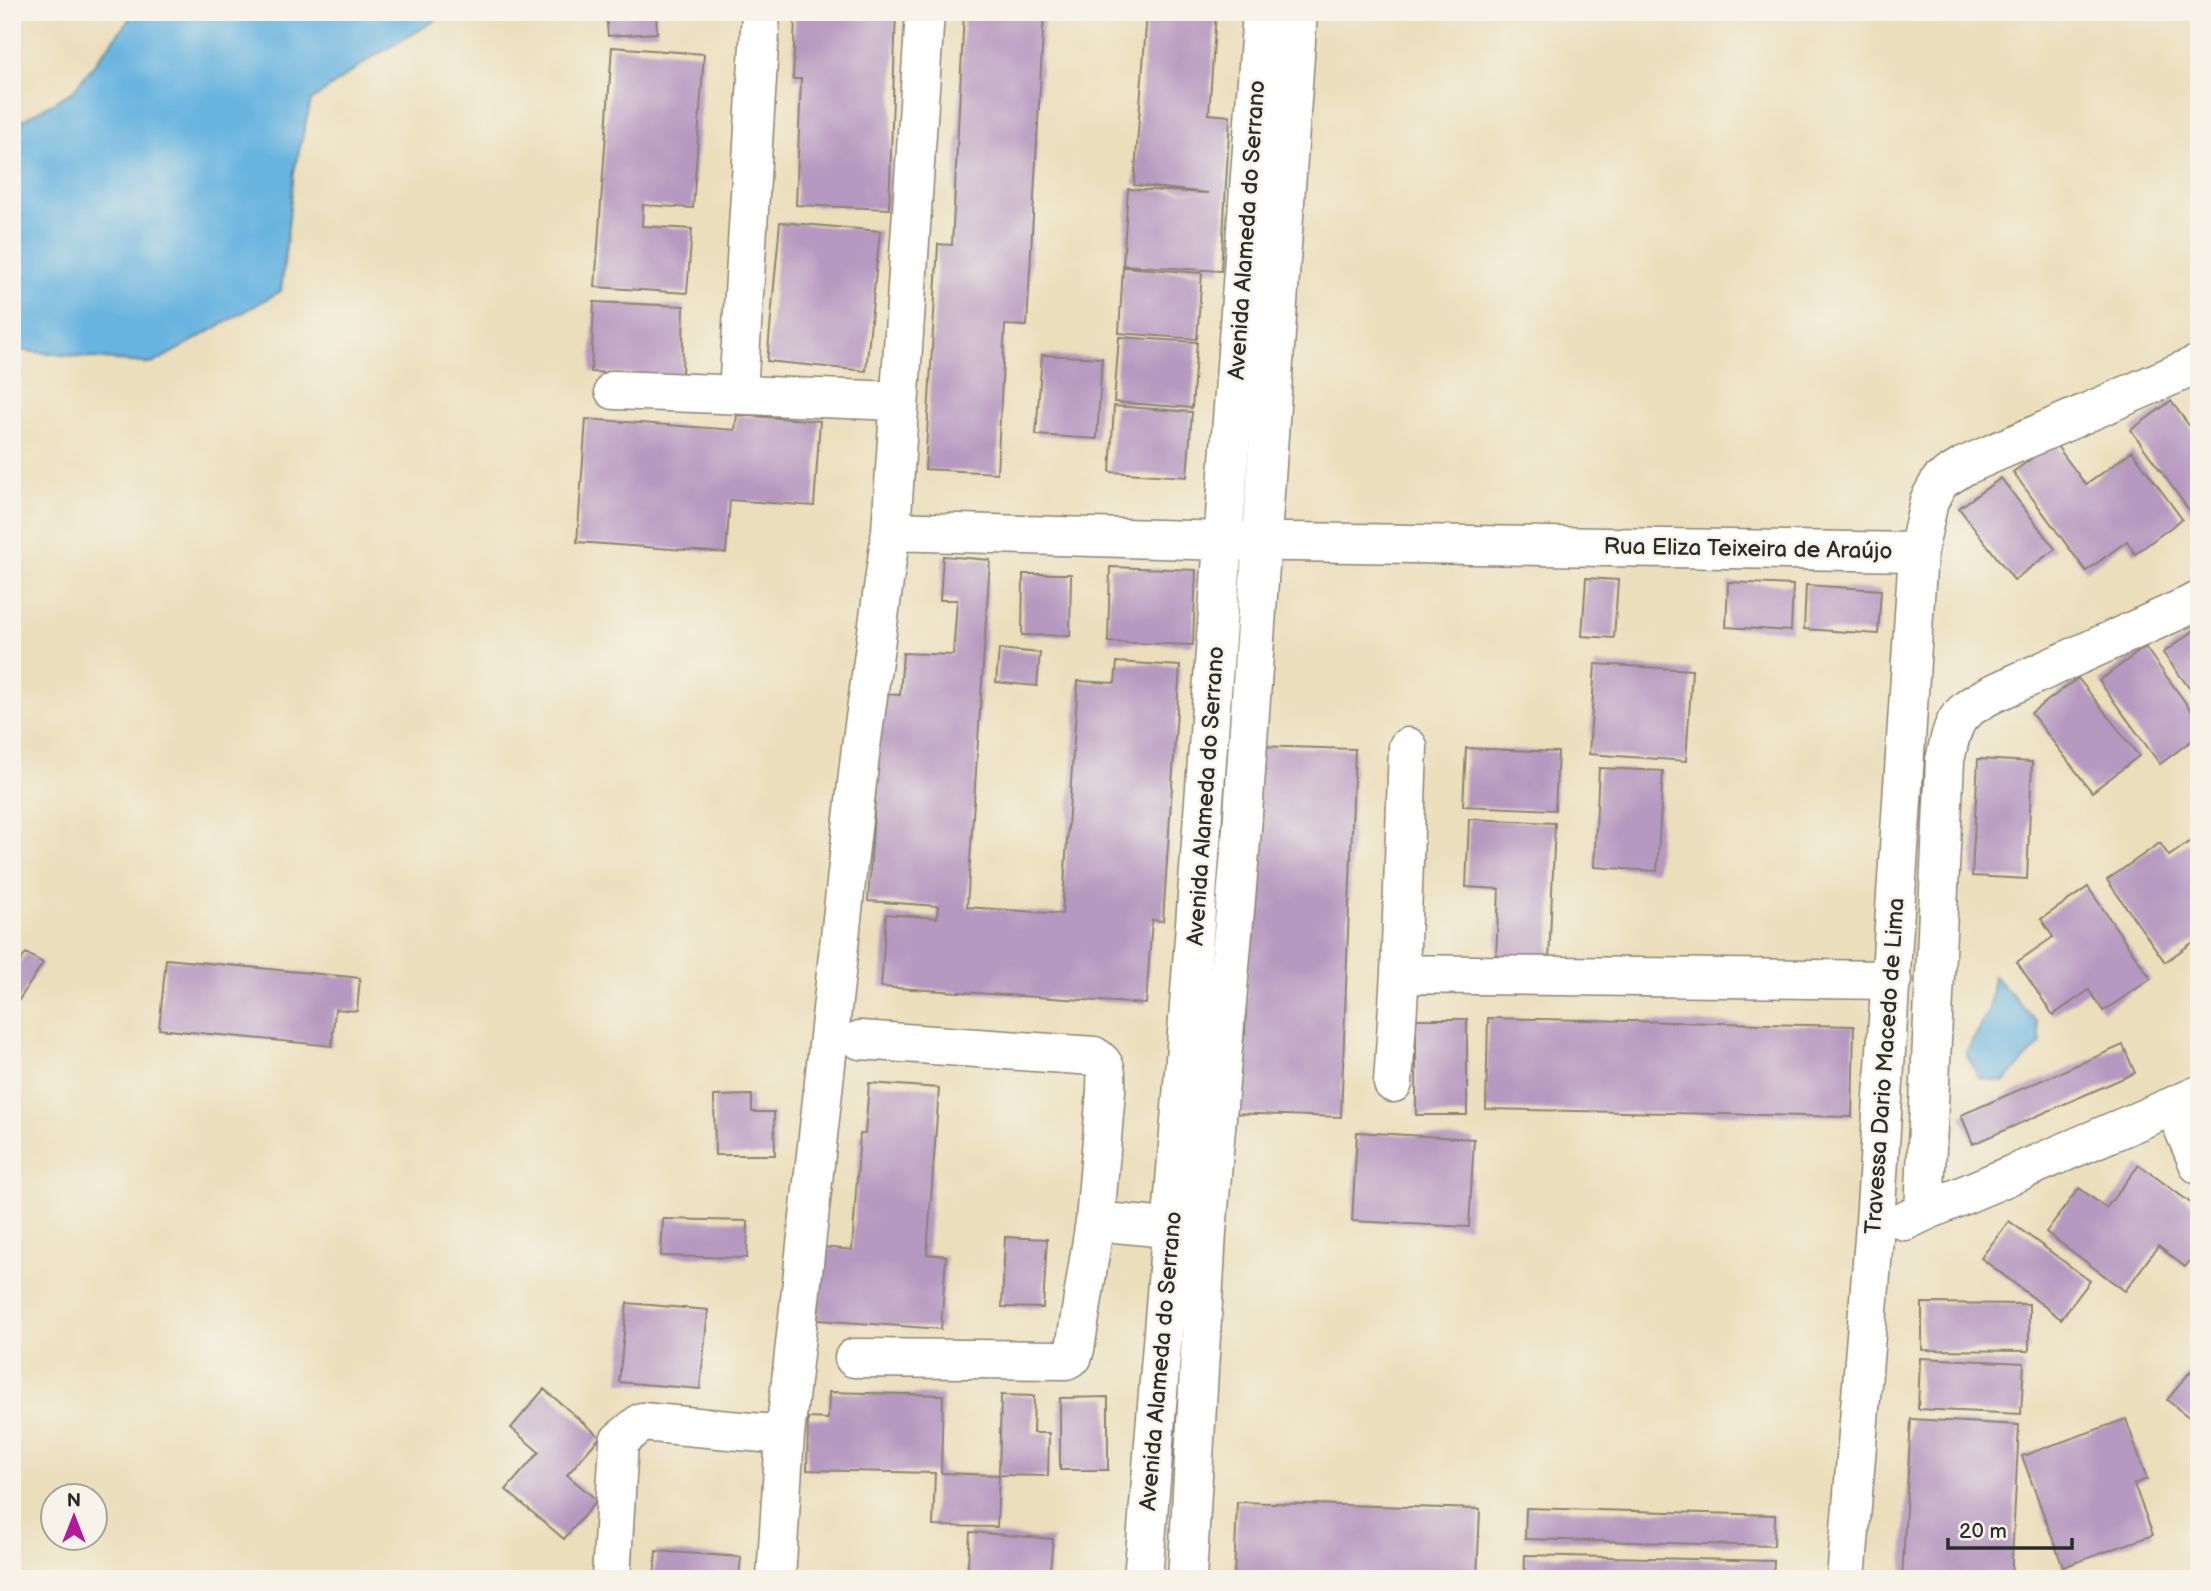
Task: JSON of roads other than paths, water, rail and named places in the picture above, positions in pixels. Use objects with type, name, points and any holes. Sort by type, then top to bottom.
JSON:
[{"type":"street","points":[[738,393],[761,12]]},
{"type":"street","points":[[776,1579],[785,1435],[861,747],[891,531],[925,12]]},
{"type":"street","name":"Avenida Alameda do Serrano","points":[[1243,541],[1262,12]]},
{"type":"street","name":"Avenida Alameda do Serrano","points":[[1143,1579],[1190,1231],[1243,541],[1298,12]]},
{"type":"street","name":"Rua Eliza Teixeira de Araújo","points":[[891,531],[1243,541],[1918,552],[1929,501],[1940,481],[1964,466],[2199,364]]},
{"type":"street","points":[[614,390],[899,401]]},
{"type":"street","name":"Travessa Dario Macedo de Lima","points":[[1846,1579],[1874,1238],[1918,552]]},
{"type":"street","points":[[1924,1212],[1945,760],[1953,724],[1971,705],[1992,694],[2199,601]]},
{"type":"street","points":[[1393,1083],[1400,974],[1408,747]]},
{"type":"street","points":[[1400,974],[1892,980]]},
{"type":"street","points":[[854,1358],[1066,1360],[1073,1356],[1095,1221],[1106,1091],[1103,1062],[1094,1056],[860,1040]]},
{"type":"street","points":[[1874,1238],[1924,1212],[2186,1100],[2199,1165]]},
{"type":"street","points":[[1095,1221],[1190,1231]]},
{"type":"street","name":"Avenida Alameda do Serrano","points":[[1187,1579],[1190,1231]]},
{"type":"street","points":[[611,1579],[619,1441],[630,1431],[642,1422],[785,1435]]},
{"type":"water","points":[[135,12],[450,12],[368,60],[311,101],[294,172],[281,291],[152,364],[25,351],[12,346],[12,126],[73,91]]},
{"type":"water","points":[[1994,976],[2037,1022],[2041,1043],[2004,1082],[1979,1078],[1966,1053],[1989,1011]]}]
